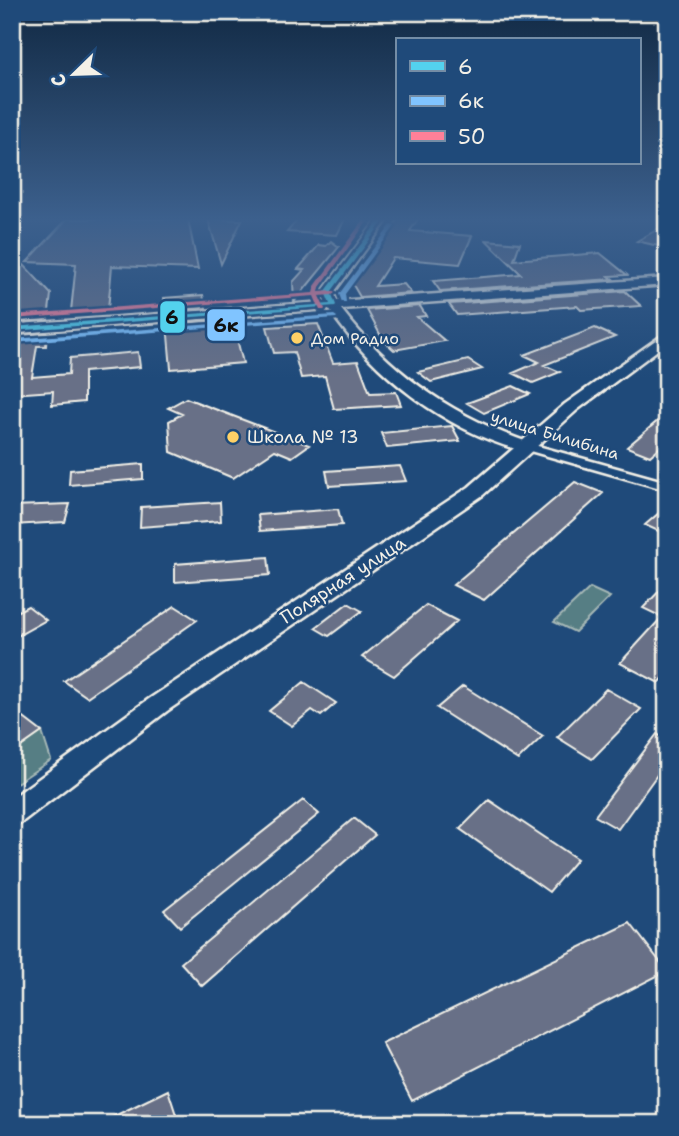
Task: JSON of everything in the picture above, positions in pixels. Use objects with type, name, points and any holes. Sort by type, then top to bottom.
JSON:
[{"type":"main road","name":"Полярная улица","points":[[12,814],[179,690],[476,491],[582,399],[667,336]]},
{"type":"street","points":[[333,305],[328,292],[343,272]]},
{"type":"street","points":[[12,329],[667,281]]},
{"type":"street","name":"улица Билибина","points":[[333,305],[392,375],[421,396],[487,435],[667,486]]},
{"type":"green space","points":[[590,588],[610,597],[575,632],[554,622]]},
{"type":"green space","points":[[42,732],[51,760],[12,786],[12,753]]},
{"type":"building","points":[[12,272],[31,272],[51,294],[48,320],[12,322]]},
{"type":"building","points":[[75,272],[111,272],[108,309],[71,311]]},
{"type":"building","points":[[302,272],[319,272],[294,302],[293,282]]},
{"type":"building","points":[[362,272],[384,272],[375,286],[404,284],[411,293],[360,297],[353,285]]},
{"type":"building","points":[[519,272],[623,272],[627,275],[609,276],[613,279],[440,291],[433,281],[521,274]]},
{"type":"building","points":[[625,291],[641,306],[581,310],[577,306],[457,315],[449,304]]},
{"type":"building","points":[[203,295],[206,308],[165,311],[164,298]]},
{"type":"building","points":[[420,306],[426,316],[417,317],[445,341],[394,350],[383,340],[367,310]]},
{"type":"building","points":[[209,321],[210,325],[233,323],[243,363],[171,369],[167,324]]},
{"type":"building","points":[[318,324],[333,363],[358,361],[370,393],[396,392],[401,405],[334,409],[325,376],[301,378],[294,352],[274,353],[267,327]]},
{"type":"building","points":[[595,328],[615,337],[544,365],[560,372],[533,383],[513,373],[539,362],[524,355]]},
{"type":"building","points":[[47,333],[46,346],[37,346],[32,377],[69,374],[70,358],[138,352],[140,367],[84,372],[84,402],[52,405],[53,391],[12,394],[12,336]]},
{"type":"building","points":[[468,360],[482,369],[431,382],[418,372]]},
{"type":"building","points":[[513,386],[530,394],[484,413],[467,403]]},
{"type":"building","points":[[186,398],[309,445],[292,457],[275,450],[233,478],[171,452],[169,421],[182,414],[168,408]]},
{"type":"building","points":[[667,413],[667,441],[650,456],[627,447]]},
{"type":"building","points":[[452,426],[460,441],[387,448],[381,433]]},
{"type":"building","points":[[143,464],[143,479],[69,485],[70,470]]},
{"type":"building","points":[[400,466],[406,481],[329,486],[326,471]]},
{"type":"building","points":[[575,482],[603,493],[484,600],[453,585]]},
{"type":"building","points":[[220,502],[221,521],[140,527],[141,507]]},
{"type":"building","points":[[70,504],[65,522],[12,525],[12,506]]},
{"type":"building","points":[[667,506],[667,535],[645,525]]},
{"type":"building","points":[[338,509],[342,525],[260,531],[258,515]]},
{"type":"building","points":[[268,557],[270,575],[175,582],[175,564]]},
{"type":"building","points":[[667,583],[667,674],[659,683],[620,663],[662,617],[643,608]]},
{"type":"building","points":[[348,603],[362,611],[329,636],[315,628]]},
{"type":"building","points":[[426,605],[457,621],[394,676],[362,657]]},
{"type":"building","points":[[28,606],[46,620],[12,639],[12,614]]},
{"type":"building","points":[[175,606],[197,620],[87,697],[64,681]]},
{"type":"building","points":[[304,682],[336,703],[321,716],[312,710],[292,726],[269,711]]},
{"type":"building","points":[[463,686],[543,736],[518,760],[437,708]]},
{"type":"building","points":[[606,689],[641,709],[592,759],[557,737]]},
{"type":"building","points":[[12,709],[42,732],[12,753]]},
{"type":"building","points":[[657,734],[667,740],[667,761],[618,829],[595,816]]},
{"type":"building","points":[[303,800],[319,814],[180,927],[164,910]]},
{"type":"building","points":[[489,800],[577,859],[549,892],[460,829]]},
{"type":"building","points":[[354,818],[375,835],[202,986],[181,963]]},
{"type":"building","points":[[630,923],[667,971],[412,1101],[382,1043]]},
{"type":"building","points":[[168,1090],[179,1124],[98,1124]]},
{"type":"transit line","name":"50","points":[[322,309],[316,294],[317,287],[328,272]]},
{"type":"transit line","name":"6","points":[[333,305],[328,292],[343,272]]},
{"type":"transit line","name":"6к","points":[[344,301],[342,294],[358,272]]},
{"type":"transit line","name":"50","points":[[12,317],[332,293]]},
{"type":"transit line","name":"6","points":[[12,329],[333,305]]},
{"type":"transit line","name":"6к","points":[[13,341],[334,317]]},
{"type":"place","name":"Дом Радио","points":[[297,338]]},
{"type":"place","name":"Школа № 13","points":[[233,437]]}]
